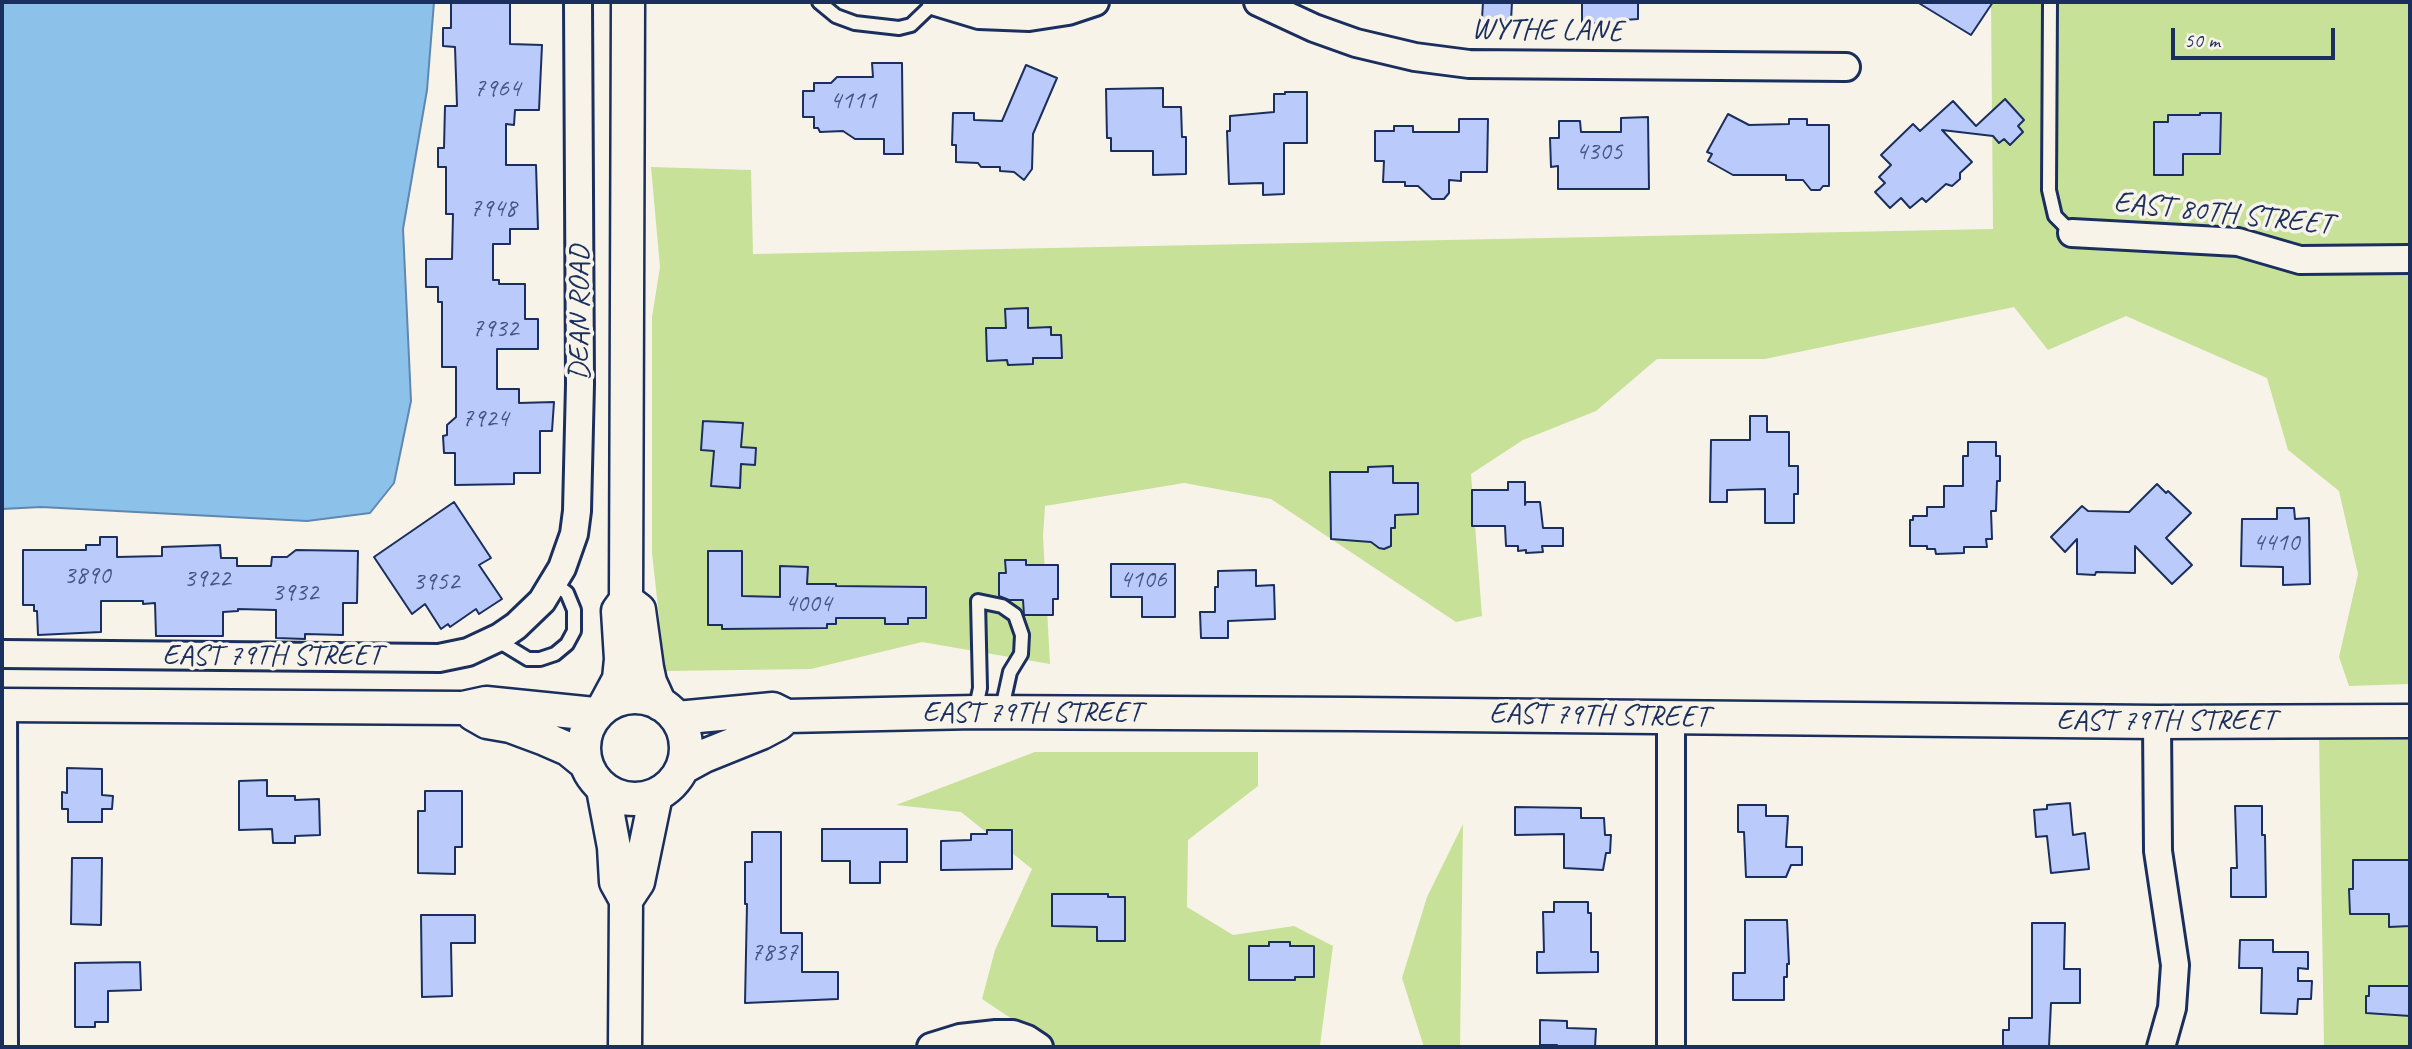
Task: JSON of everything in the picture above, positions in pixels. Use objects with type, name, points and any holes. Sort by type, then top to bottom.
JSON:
[{"type":"street","name":"DEAN ROAD","points":[[531,612],[554,583],[570,547],[577,511],[580,358],[578,2]]},
{"type":"street","name":"DEAN ROAD","points":[[600,710],[619,679],[621,659],[618,611],[626,600],[628,2]]},
{"type":"street","points":[[936,2],[979,15],[1017,17],[1068,11],[1095,2]]},
{"type":"street","name":"WYTHE LANE","points":[[1258,2],[1356,44],[1385,52],[1469,64],[1846,66]]},
{"type":"street","name":"EAST 80TH STREET","points":[[2071,233],[2238,242],[2300,260],[2410,259]]},
{"type":"street","name":"DEAN ROAD","points":[[626,600],[639,610],[650,682],[669,711]]},
{"type":"street","name":"EAST 79TH STREET","points":[[2,654],[439,658],[468,652],[500,637],[531,612]]},
{"type":"street","points":[[627,697],[639,697],[669,711],[685,737],[687,748],[682,768],[668,788],[656,795],[635,799],[624,798],[603,789],[584,761],[585,735],[600,710],[627,697]]},
{"type":"street","name":"EAST 79TH STREET","points":[[2,705],[463,708],[486,703],[600,710]]},
{"type":"street","points":[[2,705],[4,1047]]},
{"type":"street","name":"EAST 79TH STREET","points":[[463,708],[487,722],[510,726],[557,744],[584,761]]},
{"type":"street","name":"EAST 79TH STREET","points":[[669,711],[772,709],[788,716],[988,712],[2157,722],[2410,721]]},
{"type":"street","points":[[682,768],[761,733],[788,716]]},
{"type":"street","points":[[1671,717],[1671,1047]]},
{"type":"street","points":[[2157,722],[2158,851],[2175,965],[2172,1008],[2161,1047]]},
{"type":"street","points":[[603,789],[614,847],[616,882],[626,900],[625,1047]]},
{"type":"street","points":[[626,900],[638,882],[656,795]]},
{"type":"street","points":[[931,1047],[976,1035],[1013,1034],[1039,1047]]},
{"type":"lane","points":[[819,2],[836,16],[855,23],[899,28],[912,24],[936,2]]},
{"type":"lane","points":[[2050,2],[2049,190],[2055,215],[2071,233]]},
{"type":"lane","points":[[500,637],[505,645],[528,659],[540,659],[555,654],[567,644],[574,631],[575,610],[567,593],[554,583]]},
{"type":"lane","points":[[978,601],[1002,606],[1015,615],[1022,635],[1021,654],[988,712],[980,688],[978,601]]},
{"type":"green space","points":[[1991,2],[2410,2],[2410,684],[2349,686],[2339,657],[2358,574],[2339,491],[2288,450],[2267,378],[2126,316],[2048,350],[2014,307],[1765,359],[1657,359],[1596,411],[1523,440],[1471,474],[1482,616],[1456,622],[1271,499],[1184,483],[1045,506],[1043,536],[1050,664],[922,642],[811,669],[665,671],[652,553],[652,317],[660,267],[651,167],[751,170],[753,254],[1993,229]]},
{"type":"green space","points":[[2319,734],[2410,734],[2410,1047],[2324,1047]]},
{"type":"green space","points":[[1035,752],[1258,752],[1258,786],[1188,840],[1187,907],[1233,935],[1294,926],[1333,946],[1320,1045],[1325,1047],[1054,1047],[982,999],[995,950],[1032,869],[961,812],[896,805]]},
{"type":"green space","points":[[1463,824],[1460,1047],[1424,1047],[1402,978],[1427,897]]},
{"type":"water","points":[[2,2],[434,2],[427,90],[403,229],[411,401],[394,483],[370,513],[307,521],[41,507],[2,509]]},
{"type":"building","points":[[451,2],[510,2],[510,44],[542,45],[539,110],[515,110],[514,125],[506,124],[506,165],[536,165],[538,229],[510,229],[510,244],[493,244],[493,280],[499,280],[499,284],[525,284],[525,319],[538,319],[538,349],[497,349],[497,389],[519,389],[519,403],[554,402],[552,431],[540,431],[540,473],[514,473],[514,484],[455,485],[455,453],[444,453],[443,436],[447,435],[447,425],[456,417],[456,367],[442,367],[442,302],[438,302],[438,287],[426,287],[426,259],[452,259],[453,214],[446,214],[446,167],[438,167],[438,148],[444,148],[445,106],[457,106],[455,47],[443,46],[443,28],[451,28]]},
{"type":"building","points":[[1483,2],[1512,2],[1511,21],[1482,19]]},
{"type":"building","points":[[1582,2],[1638,2],[1638,19],[1624,20],[1624,23],[1582,23]]},
{"type":"building","points":[[1917,2],[1993,2],[1971,35]]},
{"type":"building","points":[[872,63],[902,63],[903,154],[884,154],[884,139],[855,139],[843,131],[820,132],[818,128],[814,128],[814,117],[803,117],[803,91],[814,91],[814,83],[831,83],[837,77],[873,77]]},
{"type":"building","points":[[1026,65],[1057,78],[1033,134],[1032,169],[1024,180],[1014,172],[1000,171],[1000,167],[981,167],[978,163],[956,162],[956,145],[952,145],[953,113],[974,113],[974,120],[1002,121]]},
{"type":"building","points":[[1163,88],[1163,107],[1181,107],[1182,137],[1186,137],[1186,174],[1153,175],[1153,151],[1111,151],[1111,138],[1107,138],[1106,89]]},
{"type":"building","points":[[1307,92],[1307,143],[1284,143],[1284,194],[1263,195],[1263,183],[1229,184],[1227,131],[1230,131],[1230,116],[1274,112],[1274,94]]},
{"type":"building","points":[[2005,99],[2024,120],[2018,126],[2023,132],[2010,145],[2004,139],[1999,143],[1993,136],[1942,130],[1972,162],[1960,173],[1960,179],[1952,186],[1946,184],[1926,202],[1922,198],[1910,208],[1901,198],[1890,208],[1875,192],[1885,183],[1879,177],[1891,165],[1881,155],[1913,124],[1920,131],[1953,101],[1976,126]]},
{"type":"building","points":[[2221,113],[2220,154],[2183,154],[2183,175],[2154,175],[2154,122],[2168,122],[2168,115]]},
{"type":"building","points":[[1728,114],[1749,125],[1789,124],[1789,119],[1807,119],[1807,125],[1829,125],[1829,186],[1811,190],[1803,180],[1786,180],[1786,175],[1733,175],[1708,161],[1712,154],[1707,152]]},
{"type":"building","points":[[1648,117],[1649,189],[1558,189],[1558,166],[1551,167],[1550,138],[1559,138],[1559,121],[1580,121],[1581,132],[1621,132],[1621,118]]},
{"type":"building","points":[[1459,119],[1488,119],[1487,172],[1461,172],[1461,181],[1449,180],[1449,193],[1444,199],[1432,199],[1418,186],[1405,186],[1405,182],[1383,182],[1384,161],[1375,161],[1375,131],[1394,131],[1394,126],[1413,126],[1413,132],[1459,132]]},
{"type":"building","points":[[1028,308],[1028,328],[1051,327],[1051,335],[1061,335],[1062,358],[1033,358],[1033,364],[1008,365],[1007,360],[987,361],[986,328],[1006,328],[1005,309]]},
{"type":"building","points":[[1750,416],[1767,416],[1767,432],[1789,432],[1789,466],[1798,466],[1794,523],[1765,523],[1765,489],[1727,490],[1727,502],[1710,502],[1711,440],[1750,440]]},
{"type":"building","points":[[703,421],[743,423],[741,447],[756,448],[755,465],[741,464],[740,488],[711,486],[714,451],[701,450]]},
{"type":"building","points":[[1968,442],[1996,442],[1996,456],[2000,456],[1996,511],[1991,511],[1992,539],[1986,539],[1987,547],[1964,547],[1964,553],[1936,554],[1935,549],[1927,549],[1927,546],[1910,546],[1910,520],[1913,520],[1913,516],[1927,516],[1927,507],[1944,507],[1944,486],[1963,486],[1963,456],[1968,456]]},
{"type":"building","points":[[1393,466],[1393,483],[1418,483],[1418,514],[1395,515],[1395,528],[1391,528],[1391,546],[1384,549],[1371,542],[1331,539],[1330,472],[1368,472],[1368,467]]},
{"type":"building","points":[[1508,482],[1525,482],[1525,505],[1526,502],[1540,502],[1543,528],[1563,528],[1563,546],[1542,546],[1543,552],[1526,553],[1526,550],[1518,551],[1518,546],[1506,546],[1505,526],[1472,526],[1472,490],[1508,490]]},
{"type":"building","points":[[2157,484],[2191,513],[2166,538],[2192,565],[2172,584],[2135,546],[2135,573],[2077,574],[2077,539],[2065,552],[2051,537],[2082,506],[2088,511],[2129,512]]},
{"type":"building","points":[[454,502],[491,558],[479,565],[502,599],[479,614],[476,609],[450,627],[448,624],[441,629],[425,604],[412,614],[374,557]]},
{"type":"building","points":[[2277,508],[2294,508],[2295,519],[2309,518],[2310,584],[2283,585],[2283,567],[2241,566],[2242,519],[2277,519]]},
{"type":"building","points":[[100,537],[117,537],[117,557],[162,556],[162,547],[220,545],[221,558],[237,558],[237,566],[271,566],[272,557],[287,557],[296,550],[358,551],[357,603],[343,603],[343,635],[305,634],[305,639],[276,638],[276,610],[238,609],[223,612],[223,636],[156,636],[155,603],[143,604],[143,601],[101,601],[101,632],[38,635],[37,611],[34,611],[34,605],[23,605],[23,550],[86,550],[86,545],[100,545]]},
{"type":"building","points":[[708,551],[742,551],[742,596],[780,597],[780,566],[808,567],[807,584],[926,587],[926,618],[908,618],[908,624],[885,624],[885,618],[836,618],[836,624],[827,624],[827,628],[722,629],[722,625],[708,625]]},
{"type":"building","points":[[1005,560],[1026,560],[1026,565],[1058,565],[1058,599],[1053,599],[1053,615],[1024,615],[1023,600],[1009,600],[999,596],[999,573],[1006,573]]},
{"type":"building","points":[[1111,564],[1175,564],[1175,617],[1142,617],[1142,597],[1111,597]]},
{"type":"building","points":[[1256,570],[1256,586],[1274,585],[1275,619],[1228,621],[1228,638],[1201,638],[1200,612],[1215,612],[1218,571]]},
{"type":"building","points":[[67,768],[102,769],[102,795],[113,796],[112,809],[102,809],[102,822],[68,822],[68,809],[62,809],[62,792],[67,793]]},
{"type":"building","points":[[267,780],[267,796],[295,796],[295,800],[319,799],[320,835],[295,836],[295,843],[273,843],[272,829],[239,830],[239,781]]},
{"type":"building","points":[[425,791],[462,791],[462,847],[455,847],[455,874],[418,873],[418,811],[425,811]]},
{"type":"building","points":[[2070,803],[2073,835],[2085,833],[2089,869],[2051,873],[2047,836],[2036,837],[2034,810],[2047,809],[2047,805]]},
{"type":"building","points":[[1738,805],[1766,805],[1766,816],[1788,816],[1786,847],[1802,847],[1802,865],[1791,865],[1786,877],[1746,877],[1744,832],[1738,832]]},
{"type":"building","points":[[2235,806],[2262,806],[2266,897],[2231,897],[2231,868],[2237,868]]},
{"type":"building","points":[[1515,807],[1581,808],[1581,818],[1604,818],[1605,835],[1611,835],[1610,853],[1606,853],[1603,870],[1564,868],[1564,834],[1515,835]]},
{"type":"building","points":[[822,829],[907,829],[907,862],[880,862],[880,883],[850,883],[850,861],[822,861]]},
{"type":"building","points":[[987,830],[1012,830],[1012,869],[941,870],[941,841],[971,840],[971,834],[987,834]]},
{"type":"building","points":[[752,832],[781,832],[781,933],[802,933],[802,972],[838,972],[838,999],[745,1003],[745,862],[752,862]]},
{"type":"building","points":[[72,858],[102,858],[101,925],[71,924]]},
{"type":"building","points":[[2353,860],[2410,860],[2410,926],[2389,927],[2389,914],[2350,914],[2349,889],[2353,889]]},
{"type":"building","points":[[1052,894],[1108,894],[1108,897],[1125,897],[1125,941],[1097,941],[1097,927],[1052,926]]},
{"type":"building","points":[[1554,902],[1588,902],[1588,913],[1591,913],[1591,952],[1598,952],[1598,972],[1537,973],[1537,952],[1544,952],[1543,912],[1554,912]]},
{"type":"building","points":[[421,915],[475,915],[475,943],[451,943],[452,996],[422,997]]},
{"type":"building","points":[[1745,920],[1787,920],[1789,964],[1787,977],[1784,977],[1784,1000],[1733,1000],[1733,973],[1745,973]]},
{"type":"building","points":[[2032,923],[2065,923],[2064,969],[2080,969],[2080,1003],[2051,1003],[2049,1047],[2003,1047],[2003,1030],[2009,1030],[2009,1018],[2032,1018]]},
{"type":"building","points":[[2240,940],[2273,940],[2273,952],[2308,952],[2308,969],[2298,968],[2298,981],[2312,981],[2311,999],[2298,999],[2297,1014],[2261,1013],[2262,968],[2239,968]]},
{"type":"building","points":[[1269,942],[1290,942],[1290,946],[1314,946],[1314,977],[1295,977],[1295,980],[1249,980],[1249,946],[1269,946]]},
{"type":"building","points":[[140,962],[141,990],[108,991],[108,1022],[95,1022],[95,1027],[75,1027],[75,963]]},
{"type":"building","points":[[2369,986],[2410,986],[2410,1016],[2366,1013]]},
{"type":"building","points":[[1540,1020],[1567,1021],[1567,1028],[1596,1029],[1595,1047],[1540,1045]]}]
